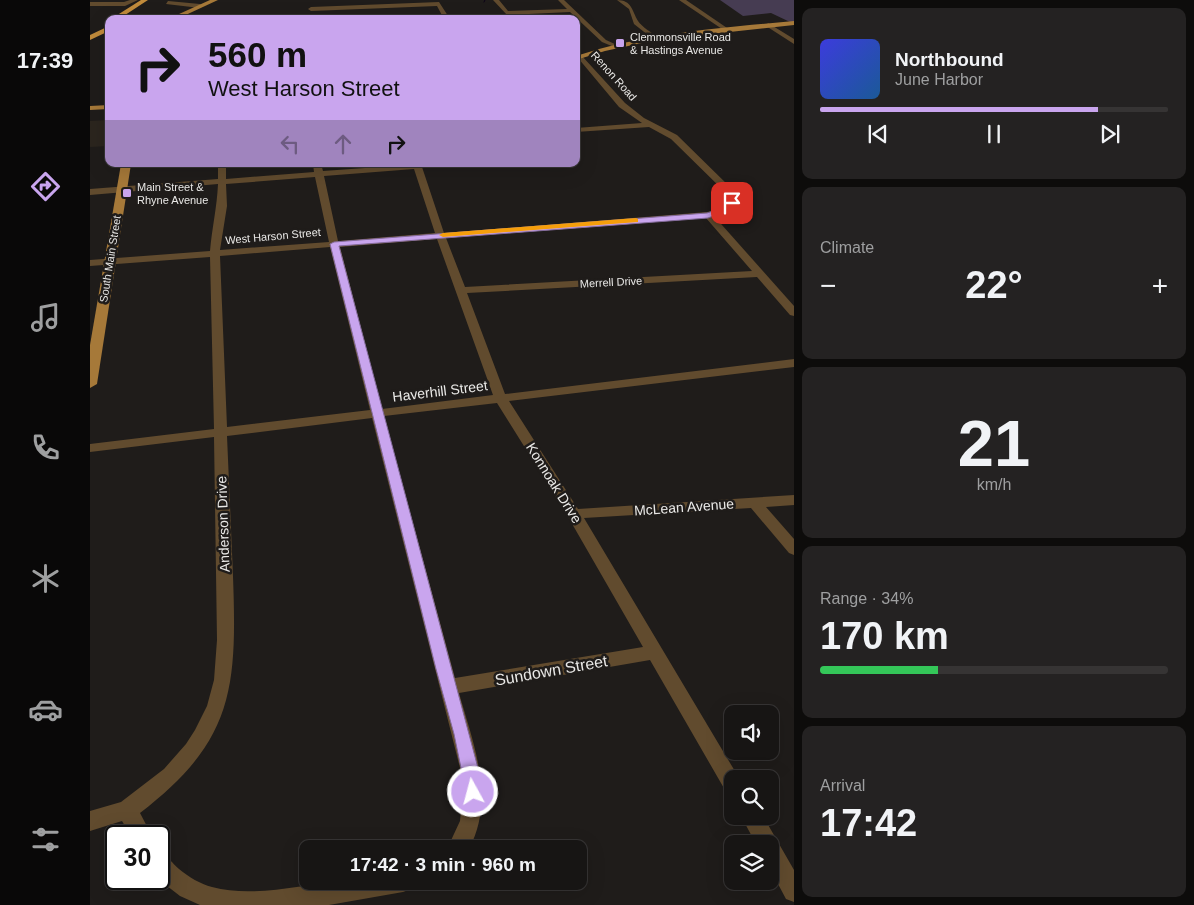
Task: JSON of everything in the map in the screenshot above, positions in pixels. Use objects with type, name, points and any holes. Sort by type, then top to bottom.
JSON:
[{"type":"highway","points":[[122,15],[148,1]]},
{"type":"highway","points":[[129,15],[148,1]]},
{"type":"highway","points":[[90,32],[105,24]]},
{"type":"highway","points":[[90,38],[105,30]]},
{"type":"main road","points":[[180,15],[215,0]]},
{"type":"main road","points":[[580,56],[614,45],[655,38],[794,23]]},
{"type":"main road","points":[[90,108],[105,107]]},
{"type":"main road","name":"South Main Street","points":[[90,384],[125,167]]},
{"type":"street","points":[[90,4],[125,4],[135,0]]},
{"type":"street","points":[[496,0],[506,13],[572,10]]},
{"type":"street","points":[[561,0],[577,15]]},
{"type":"street","points":[[620,0],[632,8],[636,23],[655,38]]},
{"type":"street","points":[[682,0],[728,30]]},
{"type":"street","points":[[168,3],[200,6]]},
{"type":"street","points":[[314,15],[310,7],[439,4],[445,15]]},
{"type":"street","points":[[580,18],[604,41],[614,45]]},
{"type":"street","points":[[768,26],[794,42]]},
{"type":"street","name":"Renon Road","points":[[580,59],[632,114],[674,136],[729,191],[734,201],[728,209],[708,216]]},
{"type":"street","points":[[580,130],[651,125]]},
{"type":"street","name":"Anderson Drive","points":[[90,821],[127,810],[152,792],[184,763],[206,731],[216,710],[222,689],[225,660],[226,610],[215,254],[217,229],[222,206],[222,167]]},
{"type":"street","points":[[90,192],[222,181],[318,169],[368,167]]},
{"type":"street","name":"Konnoak Drive","points":[[418,167],[440,235],[501,399],[574,514],[724,770]]},
{"type":"street","points":[[318,169],[334,244],[470,768],[473,792],[472,812],[467,832],[462,840]]},
{"type":"street","points":[[708,216],[794,313]]},
{"type":"street","name":"West Harson Street","points":[[90,262],[708,216]]},
{"type":"street","name":"Merrell Drive","points":[[462,290],[760,274]]},
{"type":"street","name":"Haverhill Street","points":[[90,448],[794,363]]},
{"type":"street","name":"McLean Avenue","points":[[574,514],[794,500]]},
{"type":"street","points":[[755,502],[794,549]]},
{"type":"street","name":"Sundown Street","points":[[448,687],[654,652]]},
{"type":"street","points":[[127,810],[136,825]]},
{"type":"street","points":[[779,864],[794,891]]},
{"type":"street","points":[[170,876],[184,886],[209,897],[237,902],[320,896],[359,890]]},
{"type":"shaded area","points":[[720,0],[794,0],[794,22],[771,13],[743,16]]},
{"type":"shaded area","points":[[105,120],[105,146],[90,147],[90,121]]},
{"type":"slow traffic","points":[[443,235],[636,221]]},
{"type":"place","name":"Clemmonsville Road & Hastings Avenue","points":[[620,43]]},
{"type":"place","name":"Main Street & Rhyne Avenue","points":[[127,193]]},
{"type":"route","points":[[473,792],[470,768],[462,734],[443,669],[334,244],[708,216],[728,209],[732,203]]}]
